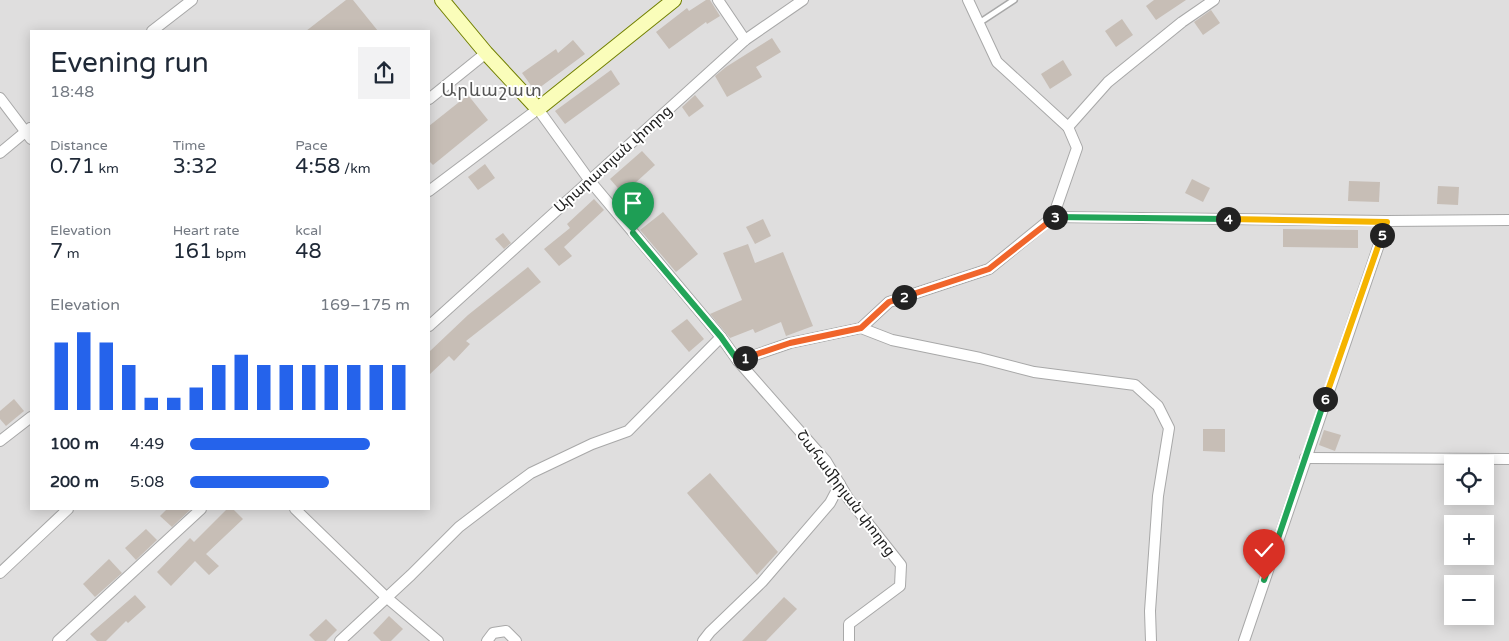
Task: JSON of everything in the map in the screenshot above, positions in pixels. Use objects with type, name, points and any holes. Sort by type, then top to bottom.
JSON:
[{"type":"main road","points":[[442,0],[486,53],[538,109],[665,2]]},
{"type":"street","points":[[153,30],[192,0]]},
{"type":"street","points":[[718,0],[745,40]]},
{"type":"street","name":"Արարատյան փողոց","points":[[430,325],[745,40],[803,0]]},
{"type":"street","points":[[738,361],[790,343],[861,328],[889,302],[989,269],[1053,217],[1077,148],[1068,127],[997,62],[968,0]]},
{"type":"street","points":[[1068,127],[1108,82],[1182,22],[1214,0]]},
{"type":"street","points":[[430,98],[486,53]]},
{"type":"street","points":[[0,98],[30,133],[0,153]]},
{"type":"street","points":[[430,190],[538,109]]},
{"type":"street","name":"Շահամիրյան փողոց","points":[[538,109],[590,181],[721,337],[738,361],[826,462],[848,498],[901,565],[900,586],[849,624],[849,641]]},
{"type":"street","points":[[1053,217],[1387,222],[1509,220]]},
{"type":"street","points":[[1244,641],[1387,222]]},
{"type":"street","points":[[861,328],[892,340],[980,358],[1034,372],[1135,385],[1158,406],[1169,428],[1158,496],[1150,611],[1151,641]]},
{"type":"street","points":[[340,641],[411,575],[458,527],[531,473],[592,444],[628,431],[721,337]]},
{"type":"street","points":[[0,441],[30,418]]},
{"type":"street","points":[[1305,458],[1509,459]]},
{"type":"street","points":[[703,641],[762,582],[830,503],[840,484]]},
{"type":"street","points":[[0,573],[67,510]]},
{"type":"street","points":[[58,641],[199,510]]},
{"type":"street","points":[[296,510],[386,597],[438,641]]},
{"type":"street","points":[[487,641],[493,633],[506,631],[516,641]]},
{"type":"lane","points":[[979,23],[1014,0]]},
{"type":"shaded area","name":"Արևաշատ","points":[[0,0],[1509,0],[1509,641],[0,641]]},
{"type":"building","points":[[346,0],[353,0],[377,30],[307,30]]},
{"type":"building","points":[[706,0],[710,0],[720,16],[707,24],[706,22],[669,49],[656,32],[687,8],[689,11]]},
{"type":"building","points":[[1154,0],[1186,0],[1156,20],[1146,6]]},
{"type":"building","points":[[1211,10],[1220,23],[1203,35],[1194,22]]},
{"type":"building","points":[[1122,19],[1133,35],[1116,47],[1105,31]]},
{"type":"building","points":[[772,38],[781,52],[756,67],[762,77],[727,97],[715,76]]},
{"type":"building","points":[[573,40],[585,54],[535,91],[522,73],[556,49],[558,53]]},
{"type":"building","points":[[1063,60],[1072,75],[1050,89],[1041,74]]},
{"type":"building","points":[[611,70],[620,84],[565,124],[555,111]]},
{"type":"building","points":[[468,95],[488,120],[433,165],[430,162],[430,125]]},
{"type":"building","points":[[695,95],[704,106],[689,117],[682,107]]},
{"type":"building","points":[[642,151],[655,165],[623,194],[610,179]]},
{"type":"building","points":[[485,164],[495,178],[478,190],[468,177]]},
{"type":"building","points":[[1192,179],[1210,188],[1203,202],[1185,193]]},
{"type":"building","points":[[1349,181],[1380,182],[1379,202],[1348,201]]},
{"type":"building","points":[[1438,186],[1459,187],[1458,205],[1437,204]]},
{"type":"building","points":[[594,199],[604,210],[564,247],[572,256],[559,266],[544,249],[570,228],[567,224]]},
{"type":"building","points":[[663,212],[698,254],[676,272],[640,230]]},
{"type":"building","points":[[763,219],[771,236],[755,244],[746,227]]},
{"type":"building","points":[[1283,229],[1358,230],[1358,248],[1283,247]]},
{"type":"building","points":[[503,233],[511,243],[504,249],[495,239]]},
{"type":"building","points":[[748,244],[755,263],[783,252],[813,326],[786,336],[781,322],[755,333],[753,329],[730,338],[710,314],[742,300],[723,253]]},
{"type":"building","points":[[528,267],[541,282],[466,341],[470,344],[454,361],[449,356],[430,374],[430,351],[468,315]]},
{"type":"building","points":[[687,319],[704,339],[689,352],[671,331]]},
{"type":"building","points":[[14,399],[24,411],[6,426],[0,419],[0,411]]},
{"type":"building","points":[[1203,429],[1225,429],[1225,452],[1203,451]]},
{"type":"building","points":[[1324,430],[1341,435],[1335,451],[1319,445]]},
{"type":"building","points":[[710,473],[778,552],[757,575],[687,493]]},
{"type":"building","points":[[166,510],[190,510],[172,527],[160,516]]},
{"type":"building","points":[[226,510],[234,510],[243,519],[206,554],[219,566],[209,575],[195,561],[171,586],[157,572],[190,538],[194,542]]},
{"type":"building","points":[[146,529],[157,540],[136,560],[125,548]]},
{"type":"building","points":[[109,559],[122,573],[95,597],[83,584]]},
{"type":"building","points":[[135,595],[146,607],[128,623],[126,621],[106,641],[97,641],[90,634]]},
{"type":"building","points":[[784,597],[797,609],[766,641],[742,641]]},
{"type":"building","points":[[389,616],[403,629],[391,641],[381,641],[373,633]]},
{"type":"building","points":[[326,619],[337,630],[326,641],[315,641],[309,635]]},
{"type":"district","name":"Արևաշատ","points":[[492,90]]},
{"type":"route","points":[[633,233],[721,337],[738,361],[790,343],[861,328],[889,302],[989,269],[1053,217],[1387,222],[1264,580]]}]
